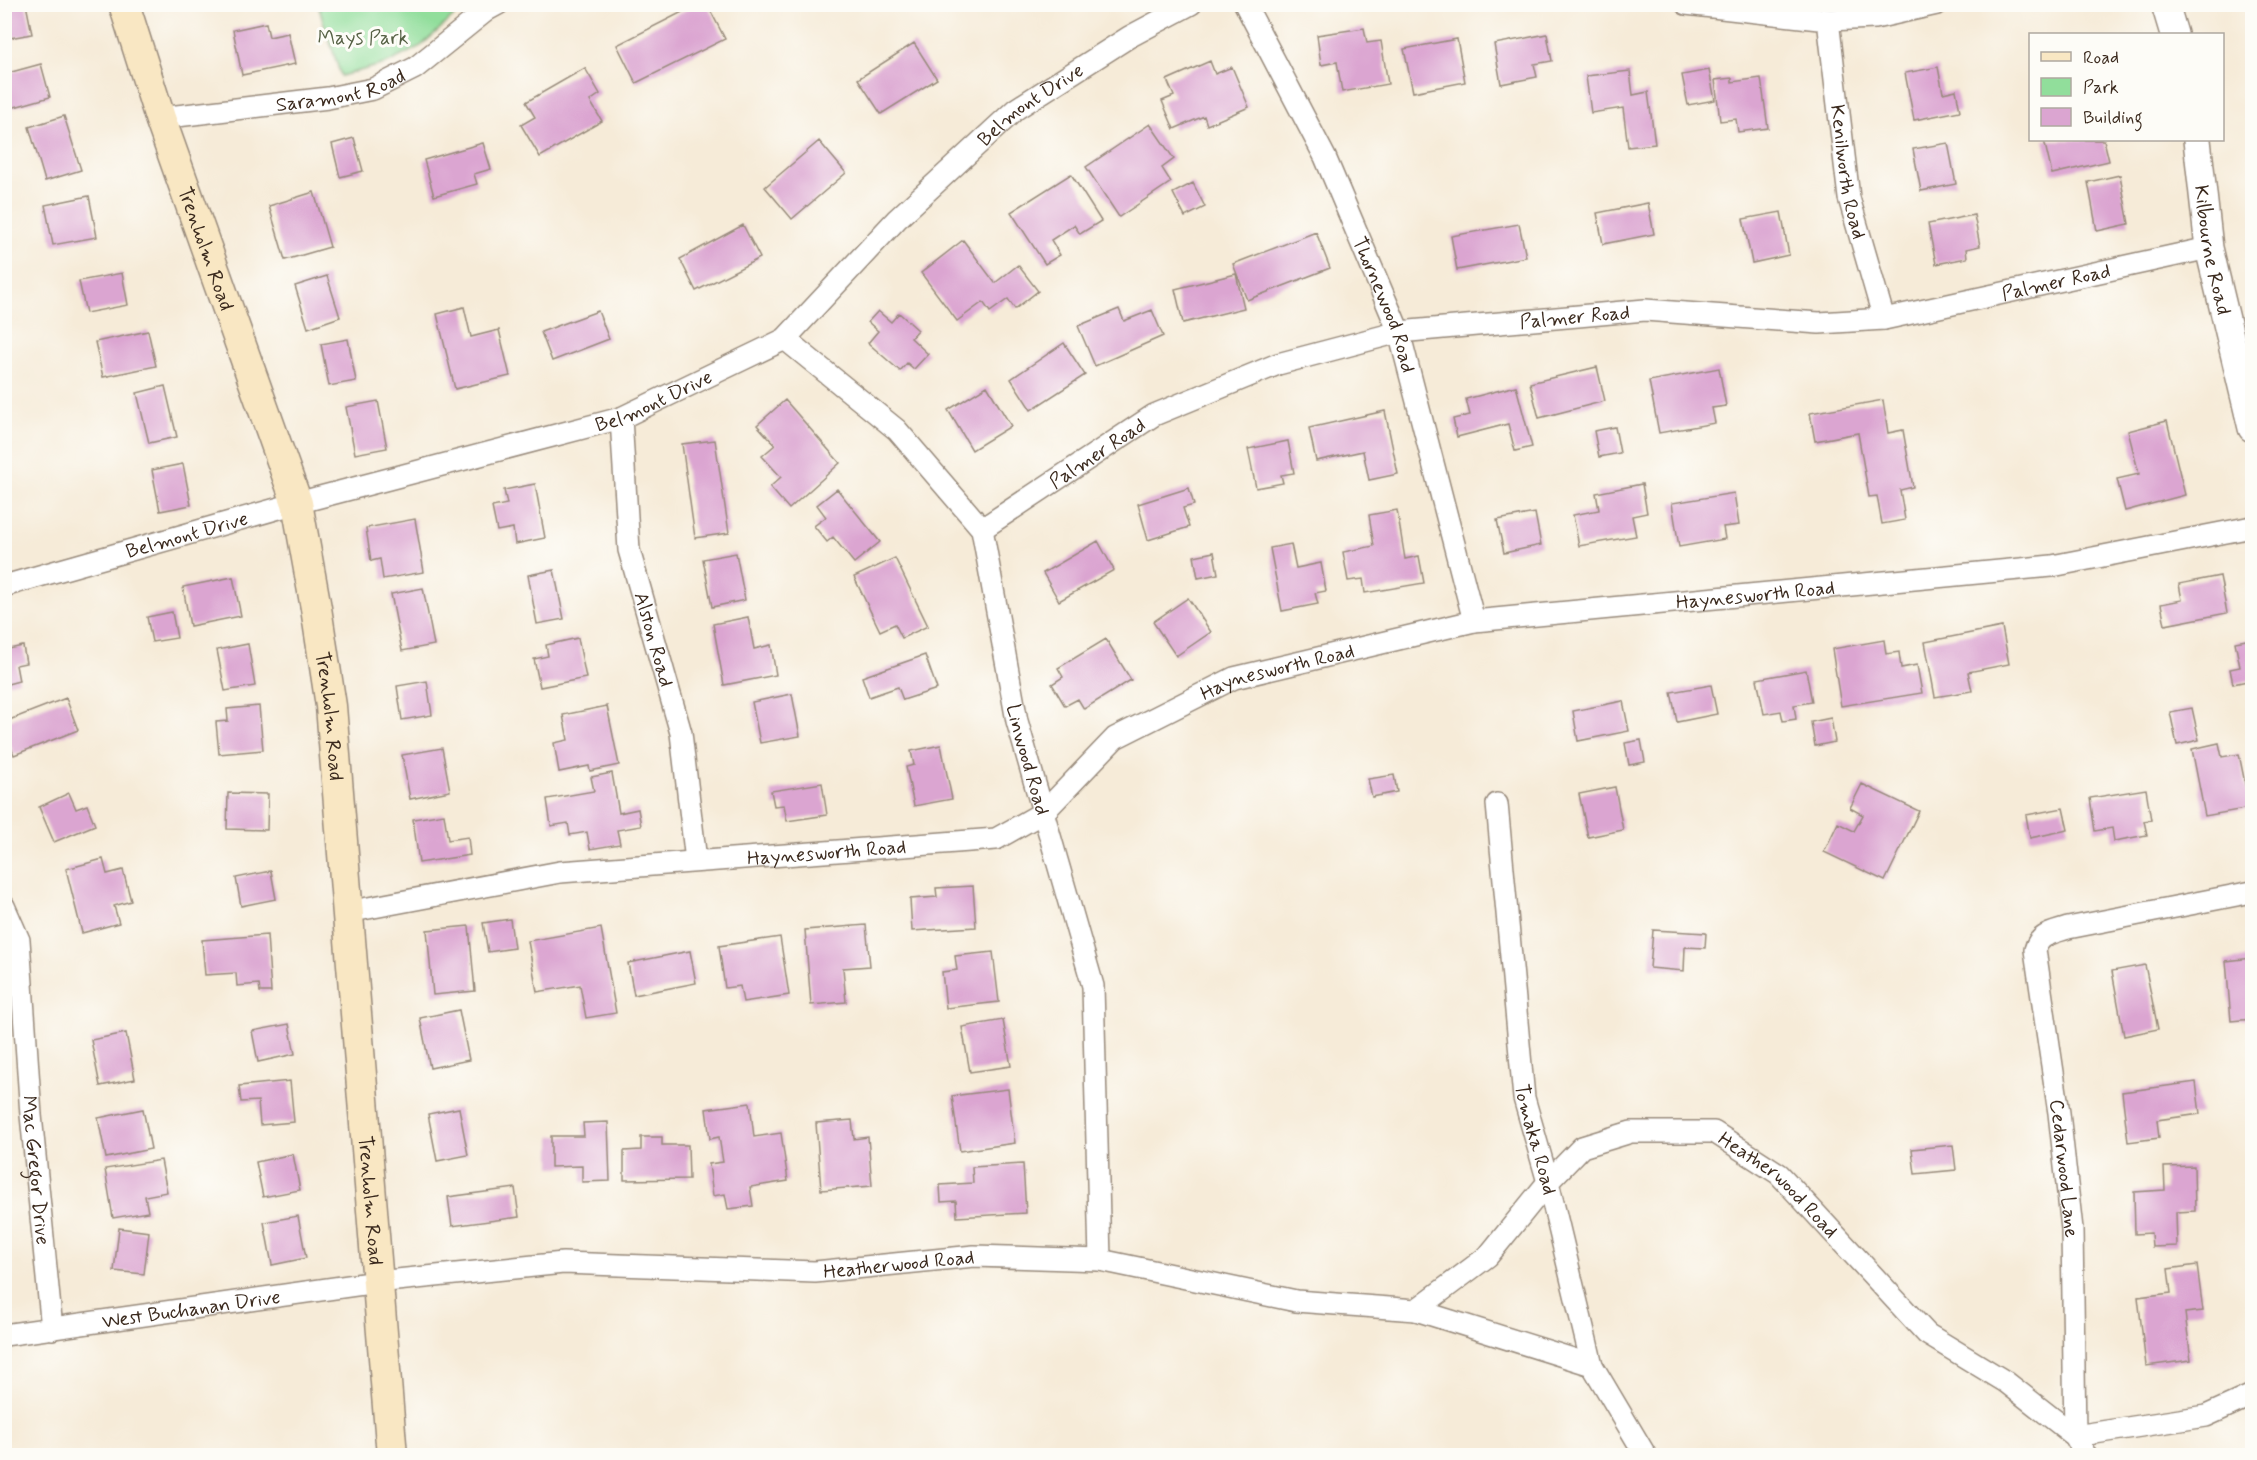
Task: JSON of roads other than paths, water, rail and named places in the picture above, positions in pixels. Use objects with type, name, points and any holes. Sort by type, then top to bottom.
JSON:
[{"type":"main road","name":"Trenholm Road","points":[[124,4],[160,118],[297,503],[331,706],[392,1455]]},
{"type":"street","name":"Saramont Road","points":[[160,118],[328,98],[373,89],[415,68],[487,10],[498,4]]},
{"type":"street","name":"Belmont Drive","points":[[4,586],[297,503],[621,418],[785,339],[897,219],[1016,109],[1130,37],[1191,4]]},
{"type":"street","name":"Thornewood Road","points":[[1245,4],[1324,157],[1400,332],[1474,621]]},
{"type":"street","points":[[1692,5],[1828,20],[1875,18],[1937,4]]},
{"type":"street","points":[[2166,4],[2174,33]]},
{"type":"street","name":"Kenilworth Road","points":[[1828,20],[1849,198],[1884,319]]},
{"type":"street","name":"Kilbourne Road","points":[[2197,141],[2209,248],[2253,428]]},
{"type":"street","name":"Palmer Road","points":[[982,530],[1154,415],[1278,364],[1400,332],[1645,310],[1819,323],[1884,319],[2209,248]]},
{"type":"street","name":"Linwood Road","points":[[785,339],[897,430],[982,530],[1017,721],[1093,987],[1100,1260]]},
{"type":"street","name":"Alston Road","points":[[621,418],[629,550],[681,733],[696,861]]},
{"type":"street","name":"Haynesworth Road","points":[[347,912],[560,872],[996,839],[1044,812],[1115,738],[1234,678],[1474,621],[2052,566],[2253,527]]},
{"type":"street","name":"Tomaka Road","points":[[1497,804],[1524,1098],[1548,1182],[1592,1365],[1646,1455]]},
{"type":"street","name":"Cedarwood Lane","points":[[2075,1436],[2072,1229],[2059,1113],[2035,950],[2037,941],[2043,936],[2068,928],[2253,892]]},
{"type":"street","name":"Mac Gregor Drive","points":[[4,906],[19,940],[31,1115],[52,1329]]},
{"type":"street","name":"Heatherwood Road","points":[[1416,1310],[1488,1256],[1548,1182],[1582,1147],[1631,1132],[1714,1132],[1779,1174],[1927,1334],[2006,1382],[2075,1436],[2086,1455]]},
{"type":"street","name":"Heatherwood Road","points":[[377,1282],[563,1263],[814,1272],[974,1256],[1100,1260],[1296,1301],[1416,1310],[1592,1365]]},
{"type":"street","name":"West Buchanan Drive","points":[[4,1335],[377,1282]]},
{"type":"street","points":[[2075,1436],[2206,1416],[2253,1395]]},
{"type":"park label","name":"Mays Park","points":[[363,37]]}]
